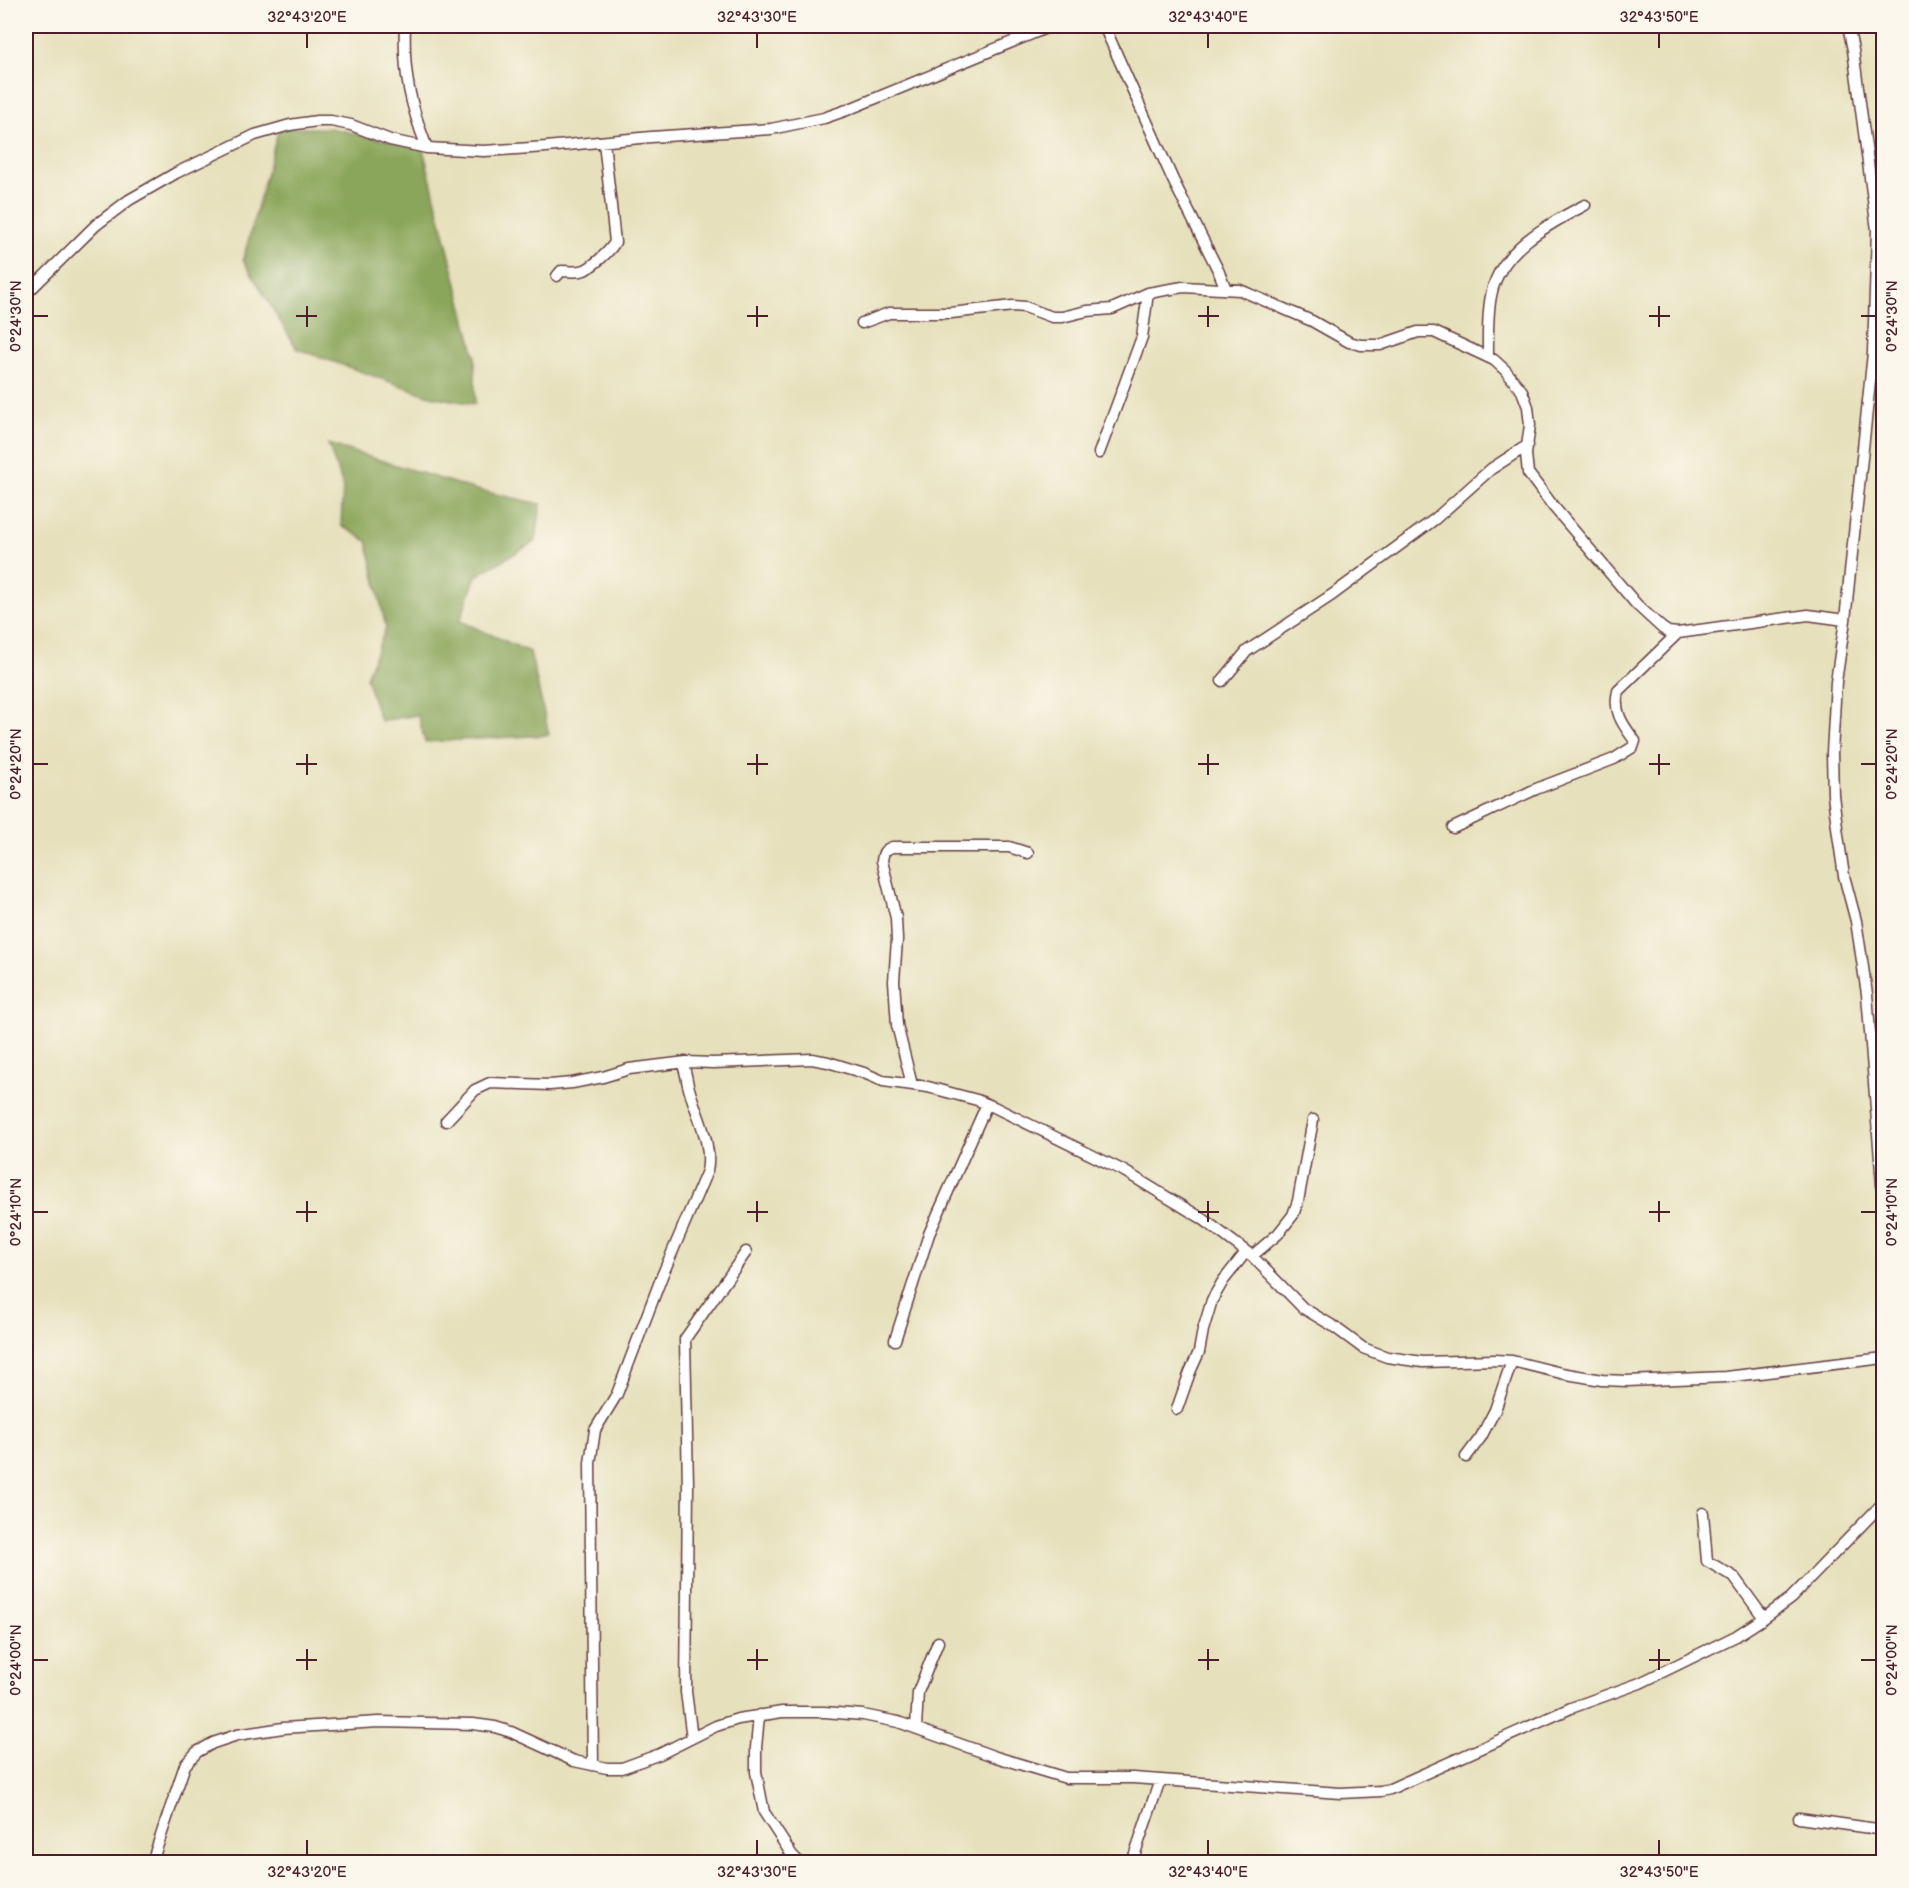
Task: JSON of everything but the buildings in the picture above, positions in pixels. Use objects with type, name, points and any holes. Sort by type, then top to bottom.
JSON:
[{"type":"street","points":[[405,26],[405,61],[409,98],[427,148]]},
{"type":"street","points":[[26,294],[96,225],[129,201],[176,173],[255,135],[290,125],[331,121],[351,125],[390,140],[427,148],[484,150],[771,129],[824,118],[1051,26]]},
{"type":"street","points":[[1104,26],[1173,180],[1226,289]]},
{"type":"street","points":[[1848,26],[1877,230],[1878,353],[1833,720],[1833,795],[1845,876],[1862,956],[1884,1210]]},
{"type":"street","points":[[556,276],[561,271],[587,269],[615,242],[604,142]]},
{"type":"street","points":[[1488,357],[1491,297],[1497,275],[1533,236],[1552,222],[1585,205]]},
{"type":"street","points":[[862,323],[889,313],[951,313],[1013,306],[1025,307],[1052,317],[1062,317],[1087,311],[1112,309],[1148,293],[1183,287],[1240,290],[1298,314],[1349,342],[1368,346],[1380,345],[1425,331],[1434,332],[1488,357],[1505,370],[1522,391],[1530,425],[1526,464],[1528,473],[1637,605],[1662,628],[1668,632],[1678,633],[1808,615],[1845,620]]},
{"type":"street","points":[[1099,453],[1142,337],[1148,293]]},
{"type":"street","points":[[1222,681],[1247,651],[1332,595],[1435,519],[1491,469],[1527,445]]},
{"type":"street","points":[[1453,828],[1536,789],[1614,759],[1634,747],[1635,741],[1619,718],[1616,704],[1618,691],[1678,633]]},
{"type":"street","points":[[912,1085],[897,1025],[894,981],[896,918],[882,861],[883,854],[886,849],[892,847],[1008,847],[1028,853]]},
{"type":"street","points":[[1872,1058],[1884,1054]]},
{"type":"street","points":[[446,1121],[475,1090],[490,1083],[550,1085],[603,1077],[629,1069],[682,1063],[713,1064],[812,1059],[846,1067],[883,1081],[928,1087],[987,1104],[1124,1171],[1203,1219],[1249,1254],[1303,1308],[1363,1348],[1387,1358],[1412,1361],[1512,1361],[1571,1375],[1628,1381],[1726,1377],[1884,1358]]},
{"type":"street","points":[[593,1765],[590,1463],[595,1430],[617,1394],[710,1160],[702,1124],[682,1063]]},
{"type":"street","points":[[895,1340],[928,1234],[987,1104]]},
{"type":"street","points":[[1177,1409],[1199,1352],[1212,1300],[1223,1281],[1249,1254],[1278,1233],[1293,1215],[1298,1201],[1313,1120]]},
{"type":"street","points":[[692,1738],[686,1692],[688,1486],[685,1339],[746,1252]]},
{"type":"street","points":[[1466,1457],[1481,1437],[1495,1410],[1512,1361]]},
{"type":"street","points":[[152,1863],[184,1765],[197,1752],[213,1743],[237,1735],[283,1728],[355,1723],[473,1724],[495,1727],[530,1740],[561,1757],[607,1768],[622,1768],[660,1754],[727,1722],[759,1715],[805,1710],[863,1715],[898,1722],[996,1757],[1066,1778],[1160,1780],[1340,1793],[1381,1791],[1571,1708],[1640,1683],[1736,1636],[1791,1598],[1884,1502]]},
{"type":"street","points":[[1703,1513],[1707,1561],[1734,1577],[1764,1618]]},
{"type":"street","points":[[916,1728],[918,1692],[938,1642]]},
{"type":"street","points":[[759,1715],[756,1772],[764,1812],[799,1863]]},
{"type":"street","points":[[1132,1863],[1160,1780]]},
{"type":"street","points":[[1799,1818],[1884,1830]]},
{"type":"green space","points":[[279,128],[331,128],[423,149],[475,356],[475,404],[430,396],[297,349],[243,260]]},
{"type":"green space","points":[[328,444],[473,489],[541,504],[536,541],[476,576],[460,621],[530,652],[549,735],[425,742],[418,715],[380,721],[366,677],[386,628],[367,541],[341,525],[343,486]]}]
